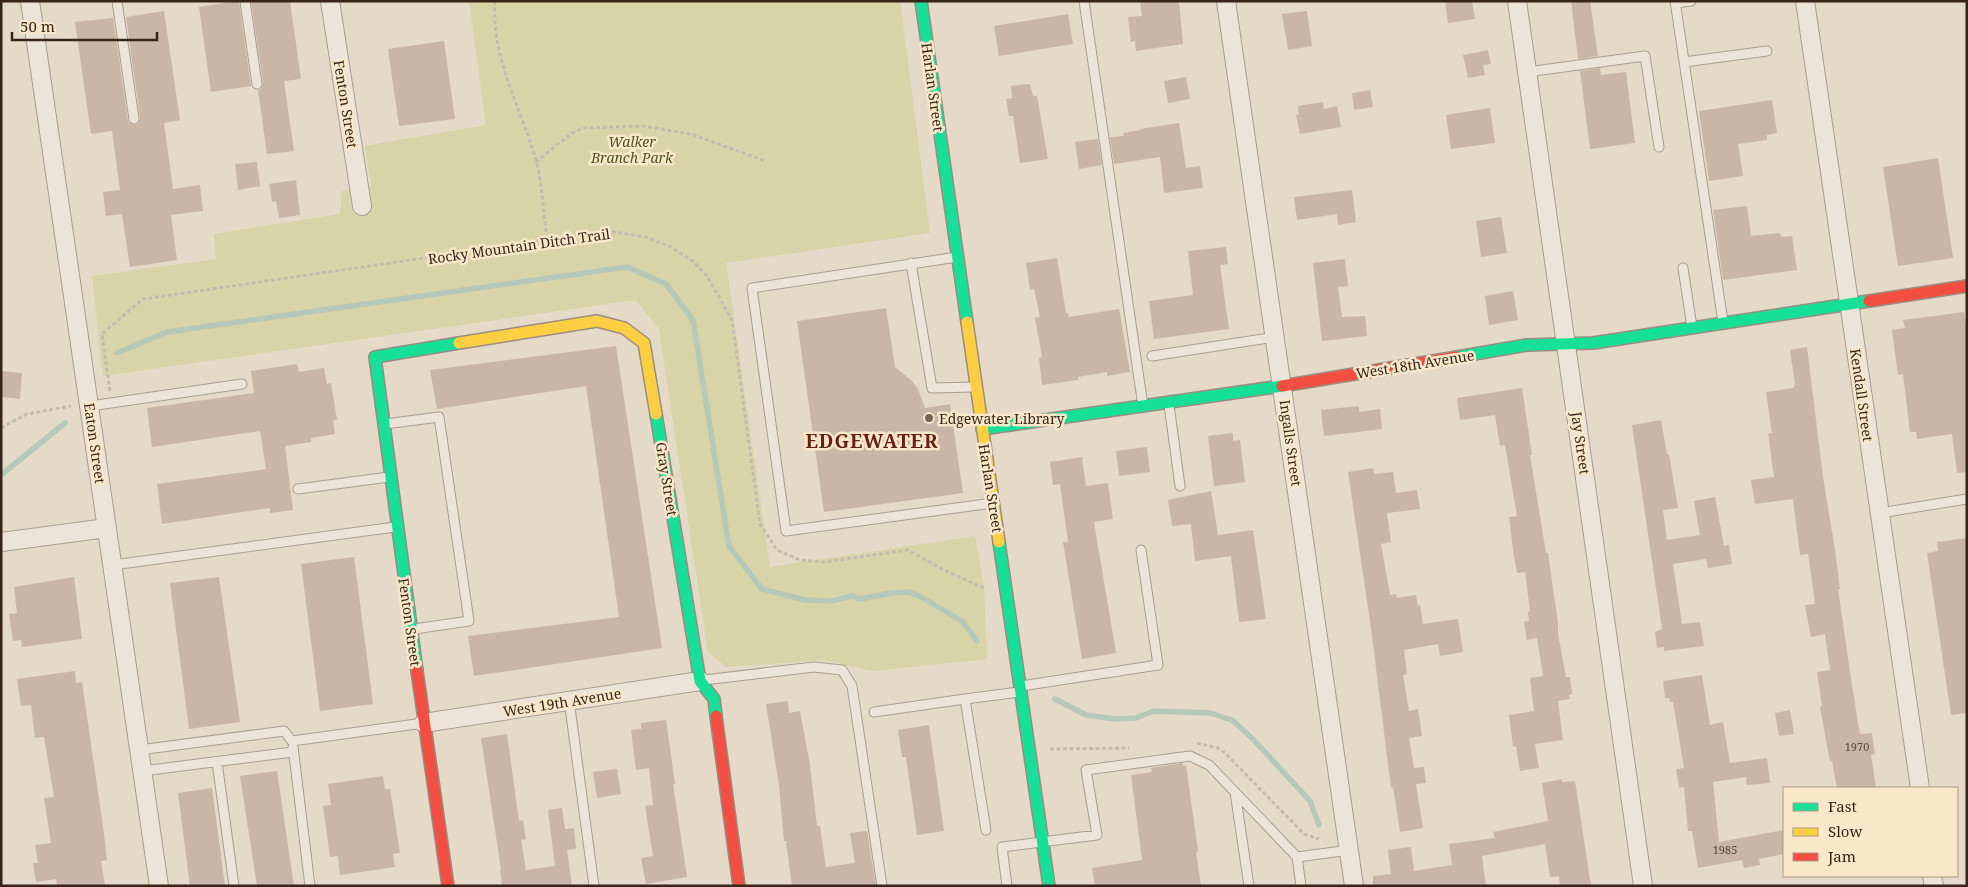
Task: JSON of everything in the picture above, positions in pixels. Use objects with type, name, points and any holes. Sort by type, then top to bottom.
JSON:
[{"type":"street","name":"Eaton Street","points":[[30,1],[84,406],[113,565],[159,886]]},
{"type":"street","name":"Fenton Street","points":[[330,1],[362,206]]},
{"type":"street","name":"Harlan Street","points":[[921,1],[1049,886]]},
{"type":"street","name":"Ingalls Street","points":[[1226,1],[1354,886]]},
{"type":"street","name":"Jay Street","points":[[1517,1],[1643,886]]},
{"type":"street","name":"Kendall Street","points":[[1805,1],[1920,787]]},
{"type":"street","name":"West 18th Avenue","points":[[982,429],[1282,386],[1527,345],[1593,343],[1967,286]]},
{"type":"street","name":"Gray Street","points":[[375,357],[597,321],[624,328],[644,343],[700,681],[714,699],[739,886]]},
{"type":"street","name":"Fenton Street","points":[[375,357],[411,630],[448,886]]},
{"type":"street","points":[[1,542],[107,528]]},
{"type":"street","name":"West 19th Avenue","points":[[424,723],[700,681]]},
{"type":"lane","points":[[116,1],[134,119]]},
{"type":"lane","points":[[245,1],[258,84]]},
{"type":"lane","points":[[1084,1],[1143,406]]},
{"type":"lane","points":[[1691,1],[1675,2],[1724,324]]},
{"type":"lane","points":[[1684,62],[1767,51]]},
{"type":"lane","points":[[1527,72],[1646,56],[1659,147]]},
{"type":"lane","points":[[958,257],[752,288],[786,531],[993,503]]},
{"type":"lane","points":[[911,263],[932,388],[976,387]]},
{"type":"lane","points":[[1682,268],[1692,328]]},
{"type":"lane","points":[[1152,356],[1275,337]]},
{"type":"lane","points":[[84,406],[242,384]]},
{"type":"lane","points":[[1168,402],[1180,486]]},
{"type":"lane","points":[[384,424],[439,417],[469,621],[411,630]]},
{"type":"lane","points":[[298,489],[391,476]]},
{"type":"lane","points":[[1880,512],[1967,498]]},
{"type":"lane","points":[[113,565],[397,526]]},
{"type":"lane","points":[[874,712],[965,699],[1158,665],[1141,550]]},
{"type":"lane","points":[[700,681],[814,667],[842,670],[852,686],[882,886]]},
{"type":"lane","points":[[965,699],[986,830]]},
{"type":"lane","points":[[569,700],[594,886]]},
{"type":"lane","points":[[292,741],[424,723]]},
{"type":"lane","points":[[139,750],[284,731],[292,741],[310,886]]},
{"type":"lane","points":[[142,771],[293,752]]},
{"type":"lane","points":[[1007,886],[1002,847],[1097,835],[1086,770],[1190,756],[1210,765],[1297,857],[1301,886]]},
{"type":"lane","points":[[217,762],[234,886]]},
{"type":"lane","points":[[1235,792],[1249,886]]},
{"type":"lane","points":[[1297,857],[1350,850]]},
{"type":"path","points":[[495,1],[496,30],[507,82],[536,162],[547,240]]},
{"type":"path","points":[[536,162],[572,133],[583,128],[643,126],[691,134],[765,161]]},
{"type":"path","name":"Rocky Mountain Ditch Trail","points":[[111,399],[102,334],[143,299],[547,240],[613,232],[646,237],[671,247],[694,262],[707,276],[732,320],[760,524],[777,550],[800,560],[825,562],[908,550],[944,570],[984,588]]},
{"type":"path","points":[[1,428],[27,414],[84,406]]},
{"type":"green space","name":"Walker Branch Park","points":[[469,1],[900,1],[930,233],[726,263],[770,567],[975,536],[984,588],[987,659],[874,671],[822,660],[726,667],[708,652],[659,329],[636,300],[103,376],[92,276],[216,259],[214,234],[340,214],[342,191],[371,186],[365,146],[486,125]]},
{"type":"building","points":[[239,1],[251,86],[211,92],[199,7]]},
{"type":"building","points":[[251,1],[290,1],[301,79],[284,81],[294,151],[267,154],[258,90],[261,89],[263,83]]},
{"type":"building","points":[[1140,1],[1179,1],[1183,44],[1136,51],[1135,41],[1131,42],[1128,17],[1142,16]]},
{"type":"building","points":[[1445,1],[1472,1],[1475,19],[1448,23]]},
{"type":"building","points":[[1571,1],[1590,1],[1598,56],[1578,59]]},
{"type":"building","points":[[164,11],[180,120],[164,123],[173,189],[200,185],[203,211],[171,215],[177,260],[130,267],[122,214],[106,216],[103,192],[120,190],[112,131],[91,134],[75,22],[113,18],[128,120],[129,123],[134,125],[138,124],[140,118],[126,17]]},
{"type":"building","points":[[1307,11],[1312,46],[1288,50],[1282,14]]},
{"type":"building","points":[[1068,14],[1073,44],[999,56],[994,26]]},
{"type":"building","points":[[444,41],[455,119],[399,126],[388,49]]},
{"type":"building","points":[[1488,50],[1491,64],[1483,65],[1485,75],[1468,78],[1463,55]]},
{"type":"building","points":[[1600,68],[1601,75],[1626,72],[1635,143],[1590,149],[1580,71]]},
{"type":"building","points":[[1186,77],[1190,99],[1168,103],[1164,81]]},
{"type":"building","points":[[1030,84],[1033,96],[1037,96],[1048,159],[1020,163],[1013,116],[1009,116],[1006,99],[1012,98],[1011,86]]},
{"type":"building","points":[[1370,90],[1373,107],[1354,110],[1352,93]]},
{"type":"building","points":[[1772,100],[1777,133],[1767,135],[1767,140],[1738,144],[1743,176],[1709,181],[1699,111]]},
{"type":"building","points":[[1323,102],[1324,109],[1337,106],[1341,127],[1300,134],[1296,115],[1299,114],[1298,106]]},
{"type":"building","points":[[1490,108],[1495,143],[1451,149],[1446,115]]},
{"type":"building","points":[[1179,123],[1186,168],[1200,166],[1203,188],[1164,193],[1160,157],[1114,164],[1110,137],[1124,136],[1123,133],[1140,129]]},
{"type":"building","points":[[1098,139],[1102,165],[1079,169],[1075,142]]},
{"type":"building","points":[[1938,158],[1953,258],[1898,266],[1883,167]]},
{"type":"building","points":[[257,162],[260,186],[238,190],[235,164]]},
{"type":"building","points":[[296,180],[300,215],[279,218],[276,201],[272,202],[269,184]]},
{"type":"building","points":[[1352,190],[1356,222],[1338,225],[1337,214],[1297,220],[1294,197]]},
{"type":"building","points":[[1747,206],[1751,236],[1780,233],[1781,237],[1792,236],[1797,270],[1723,280],[1713,210]]},
{"type":"building","points":[[1501,217],[1507,253],[1481,257],[1476,221]]},
{"type":"building","points":[[1226,247],[1228,264],[1220,265],[1229,329],[1154,339],[1149,301],[1193,295],[1188,251]]},
{"type":"building","points":[[1057,258],[1066,313],[1068,313],[1069,317],[1119,309],[1130,372],[1107,376],[1107,372],[1078,377],[1078,380],[1042,385],[1039,358],[1042,357],[1035,318],[1040,317],[1034,289],[1030,290],[1026,263]]},
{"type":"building","points":[[1345,259],[1348,286],[1338,287],[1342,317],[1365,316],[1367,336],[1322,341],[1313,263]]},
{"type":"building","points":[[1513,291],[1518,320],[1489,325],[1485,296]]},
{"type":"building","points":[[886,308],[895,367],[912,381],[918,389],[925,408],[950,404],[963,493],[824,512],[797,321]]},
{"type":"building","points":[[1964,312],[1967,333],[1967,472],[1957,473],[1952,434],[1917,439],[1916,432],[1910,432],[1903,374],[1898,375],[1892,330],[1905,328],[1903,320]]},
{"type":"building","points":[[616,346],[662,648],[474,676],[468,636],[619,617],[586,386],[437,409],[430,370]]},
{"type":"building","points":[[1807,347],[1851,679],[1860,734],[1872,733],[1875,754],[1871,755],[1876,787],[1837,787],[1832,761],[1830,762],[1820,707],[1822,706],[1817,672],[1830,670],[1825,634],[1811,637],[1805,605],[1815,604],[1808,554],[1800,555],[1793,499],[1755,504],[1751,480],[1774,477],[1768,434],[1772,433],[1766,392],[1794,388],[1790,350]]},
{"type":"building","points":[[297,364],[299,372],[324,368],[327,384],[331,383],[337,420],[333,420],[335,434],[311,438],[311,442],[285,446],[293,510],[270,513],[270,508],[162,524],[157,484],[266,469],[260,431],[152,447],[147,408],[254,393],[251,371]]},
{"type":"building","points":[[1,371],[22,373],[20,399],[1,397]]},
{"type":"building","points":[[1522,388],[1532,455],[1530,455],[1546,553],[1548,553],[1558,634],[1566,677],[1570,677],[1572,694],[1569,695],[1570,699],[1558,701],[1563,740],[1535,744],[1539,768],[1520,771],[1516,746],[1513,747],[1509,715],[1534,711],[1530,678],[1543,676],[1537,638],[1527,640],[1524,622],[1529,621],[1528,612],[1530,611],[1525,572],[1517,573],[1509,517],[1517,516],[1505,445],[1500,446],[1495,415],[1460,420],[1457,398]]},
{"type":"building","points":[[1359,406],[1359,412],[1380,409],[1382,429],[1324,436],[1321,410]]},
{"type":"building","points":[[1661,420],[1678,508],[1663,510],[1667,540],[1700,535],[1694,501],[1715,497],[1724,546],[1729,545],[1732,564],[1708,568],[1706,559],[1673,564],[1682,624],[1700,622],[1704,646],[1664,651],[1664,647],[1657,648],[1655,632],[1662,629],[1632,425]]},
{"type":"building","points":[[1233,433],[1233,441],[1240,440],[1245,482],[1214,486],[1208,436]]},
{"type":"building","points":[[1147,447],[1150,472],[1119,476],[1116,451]]},
{"type":"building","points":[[1082,457],[1086,486],[1108,483],[1113,519],[1094,522],[1116,653],[1082,659],[1063,542],[1068,542],[1060,484],[1053,485],[1050,462]]},
{"type":"building","points":[[1373,468],[1374,474],[1393,472],[1396,493],[1417,490],[1420,509],[1387,513],[1391,542],[1381,544],[1390,595],[1396,594],[1397,598],[1416,595],[1418,606],[1420,605],[1423,624],[1458,619],[1463,652],[1440,656],[1438,644],[1404,650],[1407,674],[1403,675],[1409,711],[1418,709],[1422,736],[1409,738],[1414,768],[1424,767],[1426,783],[1416,784],[1423,828],[1400,832],[1393,787],[1391,788],[1371,628],[1348,472]]},
{"type":"building","points":[[1211,491],[1218,535],[1253,530],[1266,619],[1239,622],[1231,556],[1195,561],[1191,524],[1172,526],[1168,500]]},
{"type":"building","points":[[1967,538],[1967,713],[1951,715],[1927,553],[1938,551],[1937,542]]},
{"type":"building","points":[[354,557],[373,704],[320,711],[301,564]]},
{"type":"building","points":[[74,577],[82,639],[22,647],[21,640],[13,641],[9,614],[17,613],[14,587]]},
{"type":"building","points":[[219,577],[240,722],[189,729],[170,583]]},
{"type":"building","points":[[75,671],[76,683],[82,682],[104,834],[107,860],[101,861],[105,886],[57,886],[56,879],[36,882],[33,863],[38,863],[35,845],[51,843],[44,798],[54,797],[44,737],[35,738],[31,705],[21,706],[17,679]]},
{"type":"building","points":[[1702,675],[1710,725],[1723,722],[1730,763],[1767,758],[1770,783],[1747,785],[1746,777],[1713,782],[1719,842],[1783,830],[1783,854],[1759,859],[1760,865],[1744,868],[1742,860],[1698,868],[1692,831],[1688,831],[1684,787],[1679,788],[1676,769],[1684,768],[1673,702],[1670,702],[1669,698],[1665,698],[1663,681]]},
{"type":"building","points":[[788,701],[789,713],[800,711],[810,765],[817,826],[820,826],[826,867],[855,863],[850,833],[867,831],[876,886],[792,886],[786,841],[784,841],[779,785],[766,704]]},
{"type":"building","points":[[1790,710],[1794,734],[1779,736],[1775,713]]},
{"type":"building","points":[[666,720],[675,784],[673,784],[687,877],[646,884],[641,858],[653,856],[645,806],[653,805],[649,768],[636,770],[631,730],[641,729],[641,723]]},
{"type":"building","points":[[929,725],[944,831],[917,835],[906,757],[902,757],[898,730]]},
{"type":"building","points":[[507,734],[519,821],[523,820],[526,839],[521,840],[526,870],[555,866],[548,810],[562,808],[565,829],[574,828],[576,849],[567,850],[572,886],[502,886],[481,738]]},
{"type":"building","points":[[1183,763],[1183,766],[1186,765],[1201,886],[1095,886],[1092,868],[1142,860],[1131,775],[1152,772],[1151,768]]},
{"type":"building","points":[[617,769],[621,794],[597,798],[593,772]]},
{"type":"building","points":[[277,771],[294,886],[257,886],[240,776]]},
{"type":"building","points":[[383,776],[385,789],[390,789],[400,853],[393,854],[395,867],[340,875],[338,856],[330,857],[323,806],[331,805],[328,784]]},
{"type":"building","points":[[1562,779],[1562,782],[1575,781],[1591,886],[1560,886],[1559,876],[1550,877],[1545,844],[1482,856],[1486,886],[1373,886],[1373,876],[1391,874],[1388,850],[1411,847],[1414,871],[1452,865],[1449,844],[1495,838],[1493,832],[1548,821],[1542,783]]},
{"type":"building","points":[[212,788],[225,886],[190,886],[178,793]]},
{"type":"waterway","points":[[117,353],[167,332],[627,267],[666,284],[693,320],[729,546],[762,589],[805,600],[832,601],[852,596],[860,599],[909,592],[962,621],[977,641]]},
{"type":"waterway","points":[[1,475],[65,423]]},
{"type":"waterway","points":[[1055,699],[1086,715],[1115,719],[1136,718],[1154,711],[1210,713],[1232,720],[1252,738],[1310,801],[1319,825]]},
{"type":"traffic: fast","points":[[921,1],[967,322]]},
{"type":"traffic: fast","points":[[1457,357],[1527,345],[1593,343],[1869,301]]},
{"type":"traffic: fast","points":[[417,671],[375,357],[459,343]]},
{"type":"traffic: fast","points":[[982,429],[1282,386]]},
{"type":"traffic: fast","points":[[656,414],[700,681],[714,699],[716,716]]},
{"type":"traffic: fast","points":[[999,542],[1049,886]]},
{"type":"traffic: slow","points":[[459,343],[597,321],[624,328],[644,343],[656,414]]},
{"type":"traffic: slow","points":[[967,322],[999,542]]},
{"type":"traffic: jam","points":[[1869,301],[1967,286]]},
{"type":"traffic: jam","points":[[1282,386],[1457,357]]},
{"type":"traffic: jam","points":[[417,671],[448,886]]},
{"type":"traffic: jam","points":[[716,716],[739,886]]},
{"type":"place","name":"Edgewater Library","points":[[929,418]]},
{"type":"district","name":"EDGEWATER","points":[[872,441]]}]
